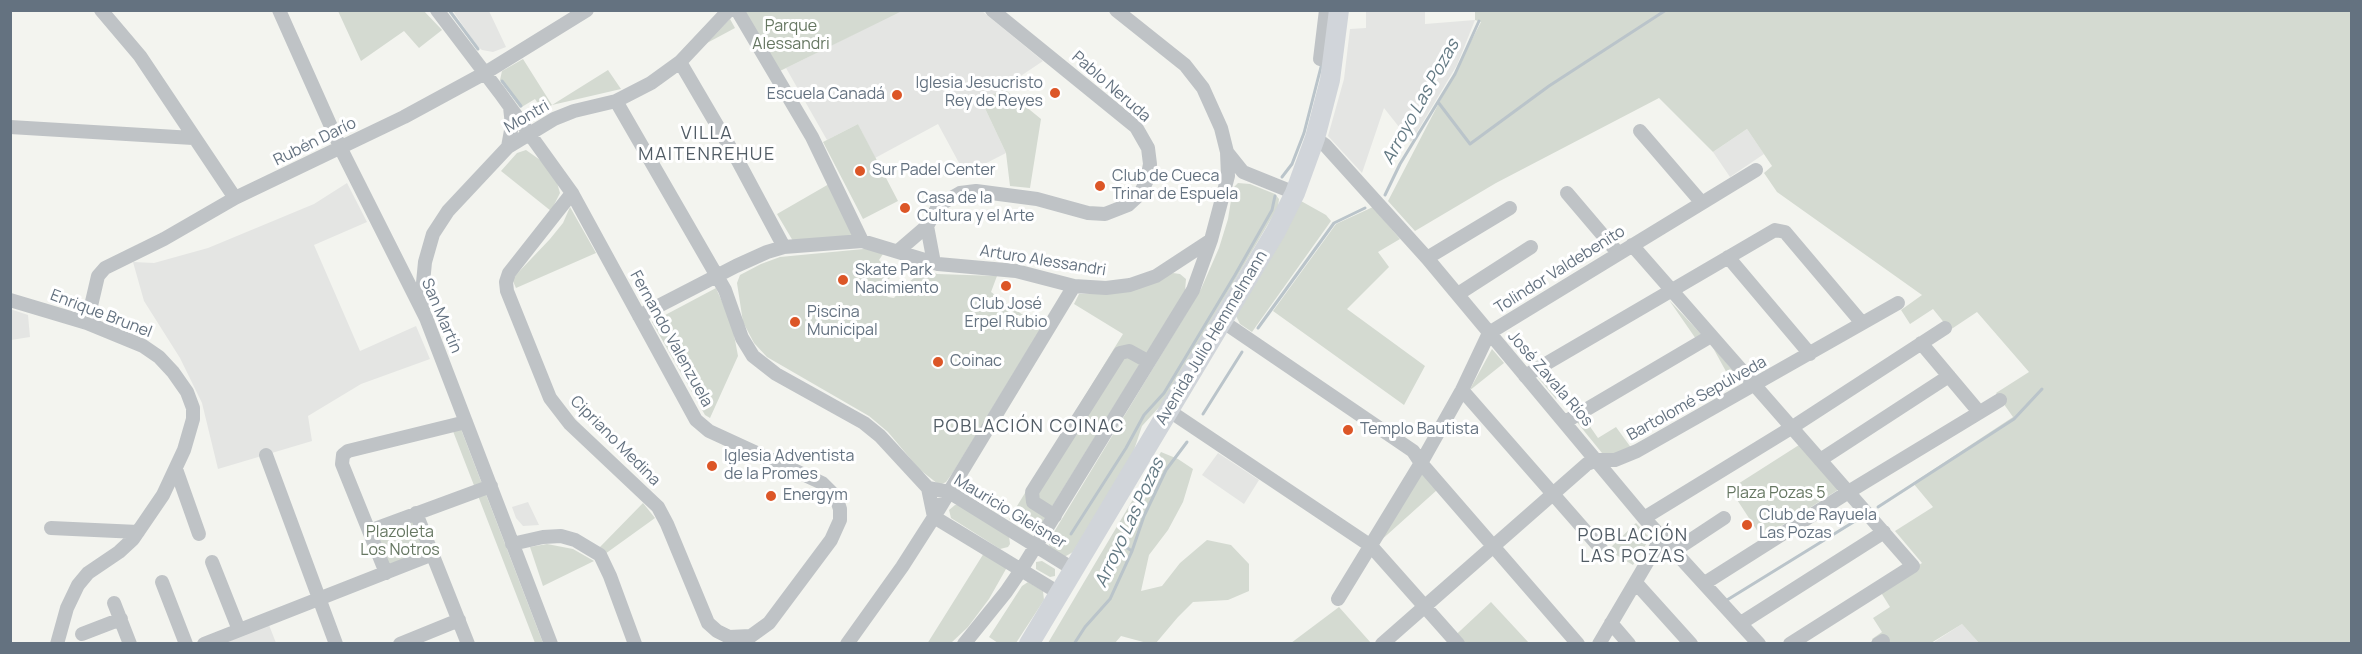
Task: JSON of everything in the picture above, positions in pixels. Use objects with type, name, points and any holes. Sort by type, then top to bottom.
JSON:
[{"type":"highway","name":"Avenida Julio Hemmelmann","points":[[1029,644],[1276,231],[1295,193],[1315,138],[1330,80],[1339,10]]},
{"type":"street","points":[[101,10],[140,56],[235,198]]},
{"type":"street","name":"San Martín","points":[[279,10],[341,149],[426,318],[551,644]]},
{"type":"street","name":"Fernando Valenzuela","points":[[437,10],[572,193],[696,420],[709,431],[822,483],[832,492],[839,504],[840,520],[831,540],[769,623],[758,633],[740,638]]},
{"type":"street","name":"Rubén Darío","points":[[87,323],[98,276],[105,268],[164,239],[235,198],[341,149],[485,73],[587,10]]},
{"type":"street","name":"Montri","points":[[426,318],[423,283],[424,262],[429,243],[443,218],[508,147],[529,133],[574,111],[616,101],[651,83],[680,62],[729,10]]},
{"type":"street","points":[[737,10],[812,137],[862,241]]},
{"type":"street","name":"Pablo Neruda","points":[[898,250],[927,226],[939,205],[960,193],[976,191],[1037,199],[1088,213],[1105,214],[1128,205],[1140,194],[1148,180],[1150,164],[1148,148],[1136,127],[992,10]]},
{"type":"street","points":[[1320,59],[1326,10]]},
{"type":"street","points":[[964,644],[990,614],[1021,570],[1193,290],[1211,240],[1228,176],[1227,152],[1216,114],[1194,76],[1185,65],[1119,11]]},
{"type":"street","points":[[680,62],[738,161],[784,247]]},
{"type":"street","name":"Mauricio Gleisner","points":[[616,101],[717,276],[731,304],[742,338],[753,356],[776,374],[864,423],[880,436],[928,488],[934,517]]},
{"type":"street","points":[[508,147],[512,125],[510,106]]},
{"type":"street","points":[[10,127],[193,138]]},
{"type":"street","points":[[1640,131],[1702,203]]},
{"type":"street","name":"José Zavala Ríos","points":[[1315,138],[1325,145],[1427,258],[1644,518],[1759,644]]},
{"type":"street","points":[[1227,152],[1243,172],[1295,193]]},
{"type":"street","name":"Tolindor Valdebenito","points":[[1338,599],[1421,463],[1462,390],[1489,333],[1756,170]]},
{"type":"street","points":[[1228,176],[1243,172]]},
{"type":"street","name":"Cipriano Medina","points":[[572,193],[509,273],[506,282],[507,291],[550,398],[570,424],[658,507],[704,617],[717,631],[729,637],[740,638]]},
{"type":"street","points":[[1567,193],[1618,253]]},
{"type":"street","points":[[1427,258],[1510,208]]},
{"type":"street","points":[[927,226],[934,263]]},
{"type":"street","points":[[1525,376],[1775,230],[1785,232],[1862,324]]},
{"type":"street","name":"Arturo Alessandri","points":[[639,316],[767,252],[784,247],[862,241],[898,250],[934,263],[1016,271],[1074,286],[1106,288],[1130,285],[1156,276],[1211,240]]},
{"type":"street","points":[[1632,245],[1791,428],[1850,491],[1913,566],[1790,644]]},
{"type":"street","points":[[1458,294],[1531,248]]},
{"type":"street","points":[[1728,257],[1810,354]]},
{"type":"street","points":[[400,263],[406,268],[413,269],[424,262]]},
{"type":"street","points":[[1178,263],[1200,270]]},
{"type":"street","points":[[847,644],[902,567],[934,517],[1074,286]]},
{"type":"street","name":"Enrique Brunel","points":[[10,300],[87,323],[152,351],[167,364],[192,403],[193,419],[176,469],[163,495],[127,546],[96,567],[78,585],[67,608],[57,644]]},
{"type":"street","name":"Bartolomé Sepúlveda","points":[[1382,644],[1579,470],[1597,460],[1615,460],[1637,451],[1898,303]]},
{"type":"street","points":[[1222,321],[1413,451],[1491,546],[1578,644]]},
{"type":"street","points":[[1644,518],[1791,428],[1945,328]]},
{"type":"street","points":[[1565,422],[1711,336]]},
{"type":"street","points":[[1921,343],[1979,412]]},
{"type":"street","points":[[1055,516],[1033,502],[1032,492],[1120,353],[1129,351],[1149,362]]},
{"type":"street","points":[[1820,460],[1949,376]]},
{"type":"street","points":[[1462,390],[1609,558]]},
{"type":"street","points":[[1705,584],[1850,491],[2000,400]]},
{"type":"street","points":[[1168,410],[1371,546],[1458,644]]},
{"type":"street","points":[[386,573],[342,464],[344,453],[348,450],[466,422]]},
{"type":"street","points":[[266,455],[336,644]]},
{"type":"street","points":[[176,469],[200,534]]},
{"type":"street","points":[[369,531],[490,486]]},
{"type":"street","name":"Mauricio Gleisner","points":[[928,488],[949,492],[1073,569]]},
{"type":"street","points":[[416,513],[468,644]]},
{"type":"street","points":[[934,517],[1059,594]]},
{"type":"street","points":[[1674,551],[1724,518]]},
{"type":"street","points":[[51,528],[138,532]]},
{"type":"street","points":[[1741,623],[1884,532]]},
{"type":"street","points":[[512,544],[543,537],[561,536],[575,540],[600,555],[636,644]]},
{"type":"street","points":[[1599,644],[1662,537]]},
{"type":"street","points":[[204,644],[433,554]]},
{"type":"street","points":[[212,562],[239,630]]},
{"type":"street","points":[[162,582],[186,644]]},
{"type":"street","points":[[1636,583],[1691,644]]},
{"type":"street","points":[[114,603],[130,644]]},
{"type":"street","points":[[82,634],[121,619]]},
{"type":"street","points":[[400,644],[459,620]]},
{"type":"street","points":[[1611,623],[1629,644]]},
{"type":"shaded area","name":"Escuela Canadá","points":[[902,10],[982,11],[1043,61],[982,102],[1006,153],[965,174],[938,124],[875,158],[858,124],[827,140],[786,68]]},
{"type":"shaded area","points":[[453,11],[489,11],[506,47],[493,52],[482,50]]},
{"type":"shaded area","points":[[1366,11],[1425,11],[1425,24],[1475,20],[1457,65],[1411,142],[1384,108],[1362,173],[1328,136],[1344,79],[1350,29],[1366,28]]},
{"type":"shaded area","points":[[1747,129],[1764,154],[1730,177],[1713,152]]},
{"type":"shaded area","points":[[347,183],[367,222],[314,245],[360,351],[416,326],[430,359],[361,384],[308,416],[312,441],[218,469],[202,403],[180,358],[144,301],[133,262],[154,263],[208,248],[314,204]]},
{"type":"shaded area","points":[[10,309],[28,315],[30,337],[11,340]]},
{"type":"shaded area","points":[[1218,453],[1259,480],[1244,504],[1202,475]]},
{"type":"shaded area","points":[[528,502],[539,525],[523,526],[516,518],[512,507]]},
{"type":"shaded area","points":[[1962,624],[1979,643],[1931,644]]},
{"type":"shaded area","points":[[269,625],[276,643],[221,644]]},
{"type":"green space","points":[[338,11],[424,11],[442,30],[419,48],[404,31],[361,61]]},
{"type":"green space","name":"Parque Alessandri","points":[[743,11],[902,11],[780,71]]},
{"type":"green space","points":[[1475,11],[2351,11],[2351,643],[1979,643],[1962,624],[1931,643],[1875,643],[1872,639],[1882,632],[1873,618],[1890,607],[1880,591],[1922,563],[1895,531],[1933,507],[1913,483],[2013,417],[1996,393],[2029,372],[1977,312],[1950,330],[1933,309],[1910,324],[1901,310],[1922,295],[1777,192],[1764,173],[1772,166],[1747,129],[1713,152],[1659,98],[1496,183],[1415,231],[1388,201],[1481,22],[1475,20]]},
{"type":"green space","points":[[730,19],[735,28],[707,43]]},
{"type":"green space","points":[[523,59],[552,105],[543,111],[535,99],[520,108],[500,80],[502,71]]},
{"type":"green space","points":[[608,70],[621,89],[552,105]]},
{"type":"green space","points":[[1003,88],[1041,119],[1030,188],[1010,186],[1006,153],[982,102]]},
{"type":"green space","name":"Sur Padel Center","points":[[858,124],[898,201],[863,219],[823,142]]},
{"type":"green space","points":[[526,150],[543,162],[556,179],[560,193],[551,211],[501,171],[517,153]]},
{"type":"green space","points":[[1238,183],[1250,184],[1275,194],[1279,199],[1278,207],[1163,403],[1142,426],[1133,453],[1073,552],[1066,556],[1059,556],[1049,545],[1051,537],[1201,289],[1219,248],[1228,219],[1233,188]]},
{"type":"green space","points":[[829,184],[855,236],[793,241],[777,214]]},
{"type":"green space","points":[[1301,201],[1326,215],[1331,221],[1252,332],[1240,324],[1236,316]]},
{"type":"green space","points":[[570,207],[596,253],[516,288],[512,279],[563,223]]},
{"type":"green space","points":[[1373,207],[1400,239],[1378,252],[1389,267],[1347,309],[1425,366],[1404,405],[1273,311],[1336,224]]},
{"type":"green space","points":[[874,248],[885,251],[879,260],[892,275],[883,288],[888,297],[894,298],[918,275],[912,266],[903,266],[900,262],[902,258],[937,274],[997,276],[991,292],[1041,328],[954,471],[942,484],[938,484],[919,469],[888,432],[869,416],[767,357],[754,343],[743,322],[737,283],[740,275],[780,257]]},
{"type":"green space","points":[[1173,273],[1180,274],[1186,279],[1185,291],[1040,526],[1033,530],[1025,529],[1009,519],[1123,334],[1074,304],[1079,294],[1096,294]]},
{"type":"green space","points":[[716,288],[732,324],[738,356],[710,418],[705,415],[652,322]]},
{"type":"green space","points":[[1669,300],[1702,335],[1696,339]]},
{"type":"green space","points":[[1712,346],[1741,380],[1734,386]]},
{"type":"green space","points":[[1492,349],[1504,363],[1469,391]]},
{"type":"green space","points":[[1543,371],[1561,395],[1556,399],[1536,375]]},
{"type":"green space","points":[[1582,415],[1598,438],[1616,427],[1632,449],[1607,455],[1602,453],[1576,421]]},
{"type":"green space","points":[[459,424],[543,643],[535,643],[451,426]]},
{"type":"green space","name":"Plaza Pozas 5","points":[[1799,445],[1841,488],[1762,538],[1730,489]]},
{"type":"green space","points":[[1161,452],[1193,469],[1183,502],[1168,530],[1149,555],[1141,591],[1162,586],[1180,563],[1207,540],[1231,545],[1249,564],[1249,591],[1228,600],[1193,602],[1156,643],[1121,636],[1115,643],[1048,643]]},
{"type":"green space","points":[[1421,472],[1437,490],[1378,543]]},
{"type":"green space","points":[[643,503],[655,518],[605,554],[599,548]]},
{"type":"green space","points":[[955,505],[960,505],[1009,536],[1008,547],[1000,549],[951,518],[949,510]]},
{"type":"green space","name":"Plazoleta Los Notros","points":[[413,519],[426,553],[389,566],[375,531]]},
{"type":"green space","points":[[1636,523],[1650,538],[1633,565],[1608,550]]},
{"type":"green space","points":[[547,544],[573,549],[594,561],[543,586],[530,547]]},
{"type":"green space","points":[[984,553],[1005,564],[1006,569],[989,599],[968,627],[951,643],[927,644]]},
{"type":"green space","points":[[1042,561],[1055,569],[1055,576],[1050,577],[1036,569],[1036,562]]},
{"type":"green space","points":[[1028,582],[1043,591],[1044,600],[1016,643],[998,643],[989,637],[1022,586]]},
{"type":"green space","points":[[1491,602],[1529,643],[1446,644]]},
{"type":"green space","points":[[1339,607],[1371,643],[1291,643]]},
{"type":"waterway","points":[[449,10],[478,49]]},
{"type":"waterway","points":[[1438,102],[1470,144],[1549,86],[1666,10]]},
{"type":"waterway","name":"Arroyo Las Pozas","points":[[1385,195],[1400,164],[1455,74],[1479,21]]},
{"type":"waterway","points":[[1282,177],[1292,164],[1304,133],[1322,63]]},
{"type":"waterway","points":[[502,81],[521,106]]},
{"type":"waterway","points":[[1071,534],[1126,448],[1144,415],[1164,393],[1272,210],[1275,196]]},
{"type":"waterway","name":"Arroyo Las Pozas","points":[[1258,328],[1334,223],[1365,208]]},
{"type":"waterway","name":"Arroyo Las Pozas","points":[[1203,414],[1242,352]]},
{"type":"waterway","points":[[1878,507],[2014,419],[2042,389]]},
{"type":"waterway","name":"Arroyo Las Pozas","points":[[1074,644],[1085,627],[1110,599],[1132,551],[1144,516],[1166,470],[1187,442]]},
{"type":"waterway","points":[[1727,600],[1860,518]]},
{"type":"waterway","points":[[1116,541],[1132,551]]},
{"type":"place","name":"Iglesia Jesucristo Rey de Reyes","points":[[1055,93]]},
{"type":"place","name":"Escuela Canadá","points":[[897,95]]},
{"type":"place","name":"Sur Padel Center","points":[[860,171]]},
{"type":"place","name":"Club de Cueca Trinar de Espuela","points":[[1100,186]]},
{"type":"place","name":"Casa de la Cultura y el Arte","points":[[905,208]]},
{"type":"place","name":"Skate Park Nacimiento","points":[[843,280]]},
{"type":"place","name":"Club José Erpel Rubio","points":[[1006,286]]},
{"type":"place","name":"Piscina Municipal","points":[[795,322]]},
{"type":"place","name":"Coinac","points":[[938,362]]},
{"type":"place","name":"Templo Bautista","points":[[1348,430]]},
{"type":"place","name":"Iglesia Adventista de la Promes","points":[[712,466]]},
{"type":"place","name":"Energym","points":[[771,496]]},
{"type":"place","name":"Club de Rayuela Las Pozas","points":[[1747,525]]},
{"type":"district","name":"VILLA MAITENREHUE","points":[[707,144]]},
{"type":"district","name":"POBLACIÓN COINAC","points":[[1029,427]]},
{"type":"district","name":"POBLACIÓN LAS POZAS","points":[[1633,546]]}]
